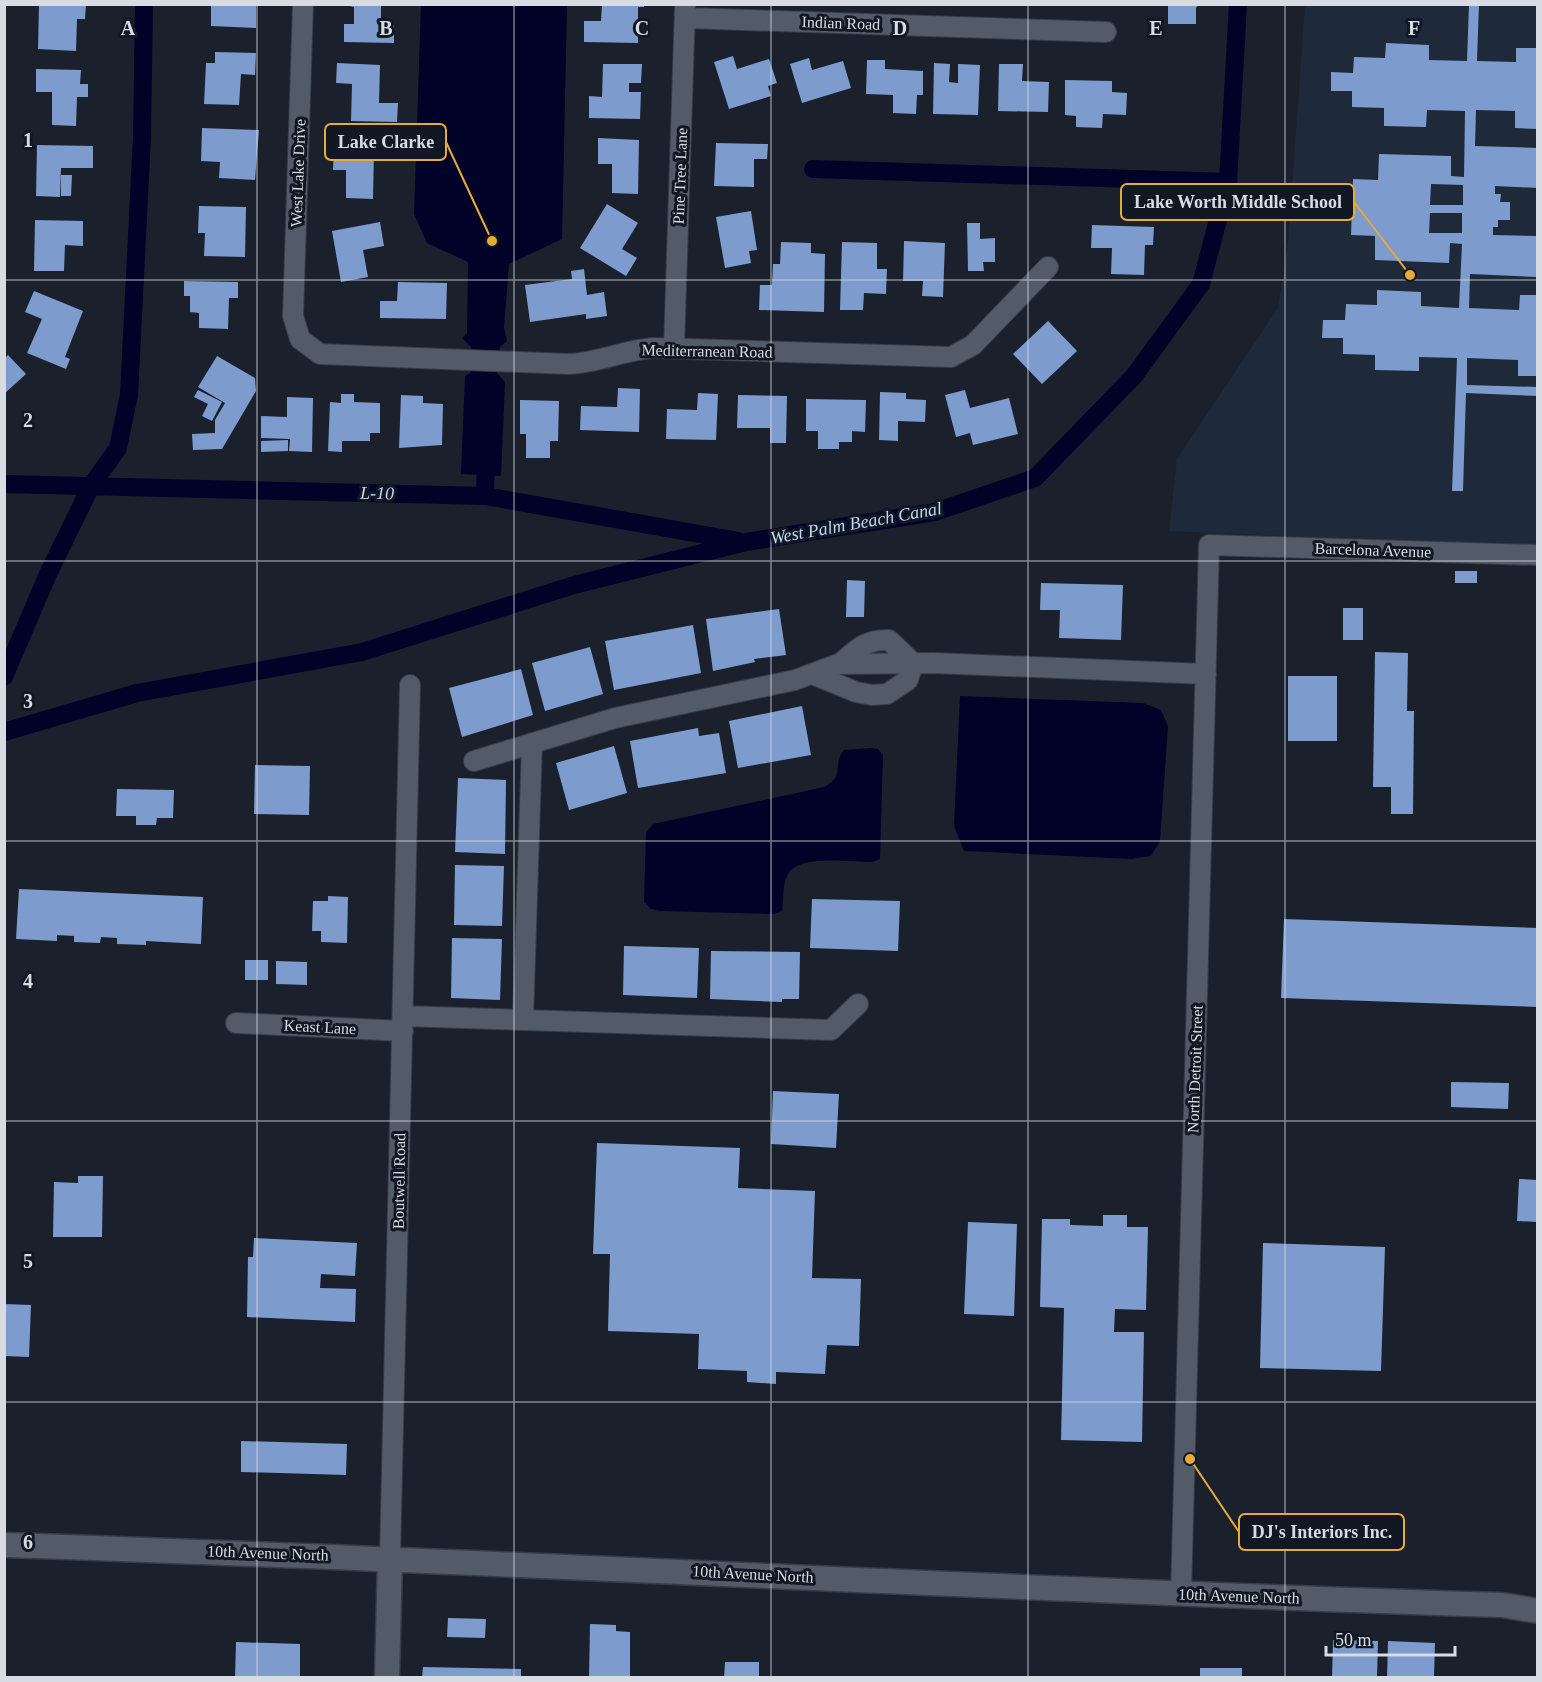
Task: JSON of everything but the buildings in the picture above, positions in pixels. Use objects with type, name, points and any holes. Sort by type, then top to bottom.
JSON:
[{"type":"street","name":"West Lake Drive","points":[[300,339],[293,316],[303,4]]},
{"type":"street","name":"Indian Road","points":[[685,11],[1106,32]]},
{"type":"street","name":"Pine Tree Lane","points":[[674,348],[685,11]]},
{"type":"street","name":"Mediterranean Road","points":[[300,339],[320,354],[580,364],[629,350],[674,348],[951,357],[973,345],[1048,267]]},
{"type":"street","name":"Barcelona Avenue","points":[[1209,544],[1538,555]]},
{"type":"street","name":"North Detroit Street","points":[[1181,1594],[1209,544]]},
{"type":"street","points":[[474,761],[615,718],[795,680],[841,663],[864,643],[877,639],[889,640],[913,663]]},
{"type":"street","points":[[841,663],[913,663],[1206,674]]},
{"type":"street","points":[[856,692],[861,663]]},
{"type":"street","points":[[812,674],[856,692],[887,694],[908,680],[913,663]]},
{"type":"street","name":"Boutwell Road","points":[[387,1677],[410,685]]},
{"type":"street","points":[[523,1019],[532,743]]},
{"type":"street","name":"Keast Lane","points":[[236,1023],[403,1023],[523,1019],[831,1030],[858,1004]]},
{"type":"street","name":"10th Avenue North","points":[[4,1545],[390,1558],[1181,1594],[1502,1605],[1538,1611]]},
{"type":"street","name":"10th Avenue North","points":[[1502,1605],[1538,1599]]},
{"type":"shaded area","points":[[1305,5],[1537,5],[1537,547],[1169,531],[1177,459],[1278,308],[1288,243]]},
{"type":"water","points":[[421,5],[567,5],[562,239],[509,264],[504,327],[507,341],[500,347],[497,373],[505,382],[501,476],[461,474],[465,376],[470,373],[471,347],[462,338],[467,333],[468,262],[427,243],[414,214]]},
{"type":"water","points":[[960,696],[1143,703],[1161,710],[1168,726],[1160,841],[1151,856],[1131,859],[964,851],[954,826]]},
{"type":"water","points":[[878,749],[883,755],[880,859],[872,862],[814,861],[794,868],[788,874],[785,882],[782,911],[774,914],[660,911],[651,909],[644,902],[646,833],[653,824],[824,787],[835,779],[839,760],[844,750]]},
{"type":"waterway","points":[[4,677],[48,574],[91,486],[118,448],[129,395],[142,137],[144,4]]},
{"type":"waterway","name":"West Palm Beach Canal","points":[[4,732],[137,693],[362,652],[574,585],[746,542],[935,512],[1035,478],[1134,376],[1201,284],[1228,182],[1238,4]]},
{"type":"waterway","points":[[813,169],[1228,182]]},
{"type":"waterway","points":[[485,496],[486,450]]},
{"type":"waterway","name":"L-10","points":[[4,484],[485,496],[739,541]]},
{"type":"place","name":"Lake Clarke","points":[[492,241]]},
{"type":"place","name":"Lake Worth Middle School","points":[[1410,275]]},
{"type":"place","name":"DJ's Interiors Inc.","points":[[1190,1459]]}]
